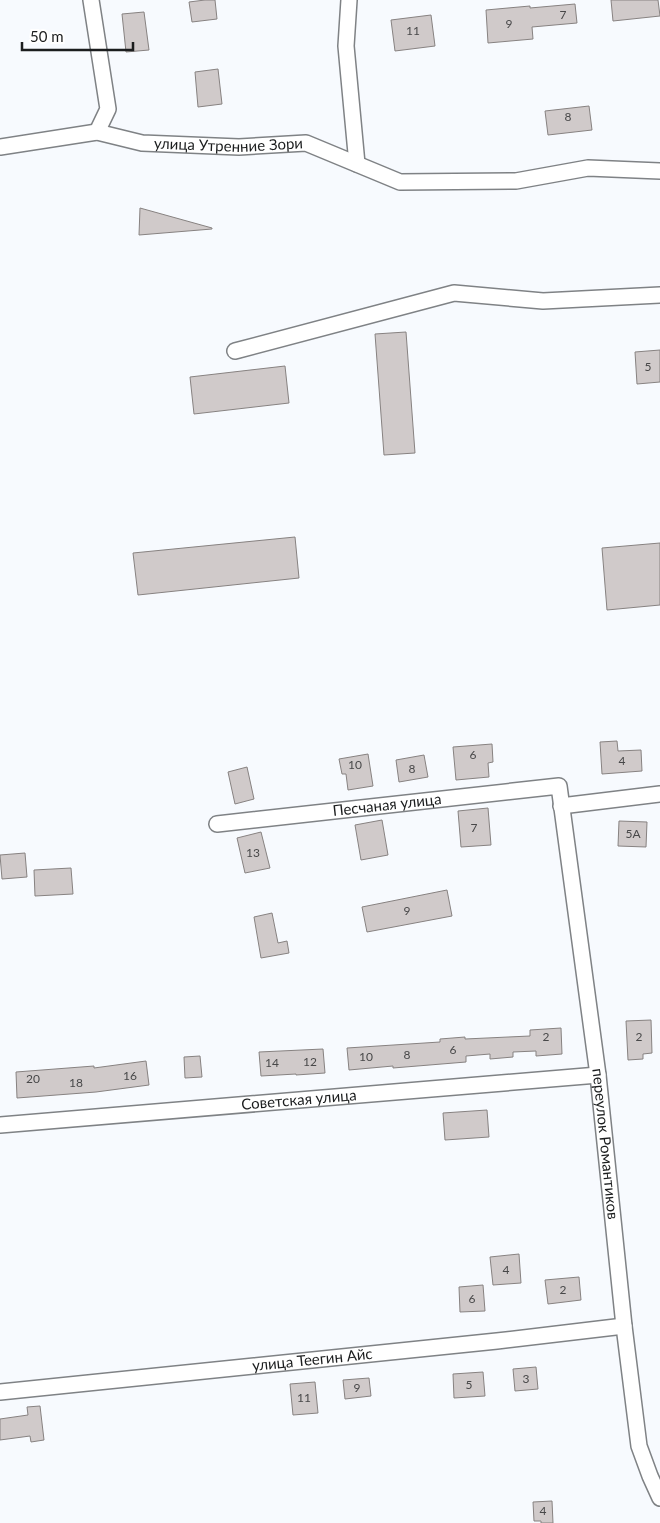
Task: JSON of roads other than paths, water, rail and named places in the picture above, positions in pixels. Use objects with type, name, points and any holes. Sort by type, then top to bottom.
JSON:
[{"type":"street","points":[[91,0],[108,109],[97,132]]},
{"type":"street","points":[[349,0],[346,46],[357,164]]},
{"type":"street","name":"улица Утренние Зори","points":[[0,147],[97,132],[142,144],[239,147],[306,143],[400,182],[516,181],[588,168],[660,171]]},
{"type":"street","points":[[235,352],[454,293],[543,301],[660,295]]},
{"type":"street","name":"переулок Романтиков","points":[[558,786],[598,1076],[624,1326],[639,1446],[660,1498]]},
{"type":"street","name":"Песчаная улица","points":[[216,824],[558,786]]},
{"type":"street","points":[[561,806],[660,794]]},
{"type":"street","name":"Советская улица","points":[[0,1125],[598,1076]]},
{"type":"street","name":"улица Теегин Айс","points":[[0,1392],[487,1342],[624,1326]]}]
